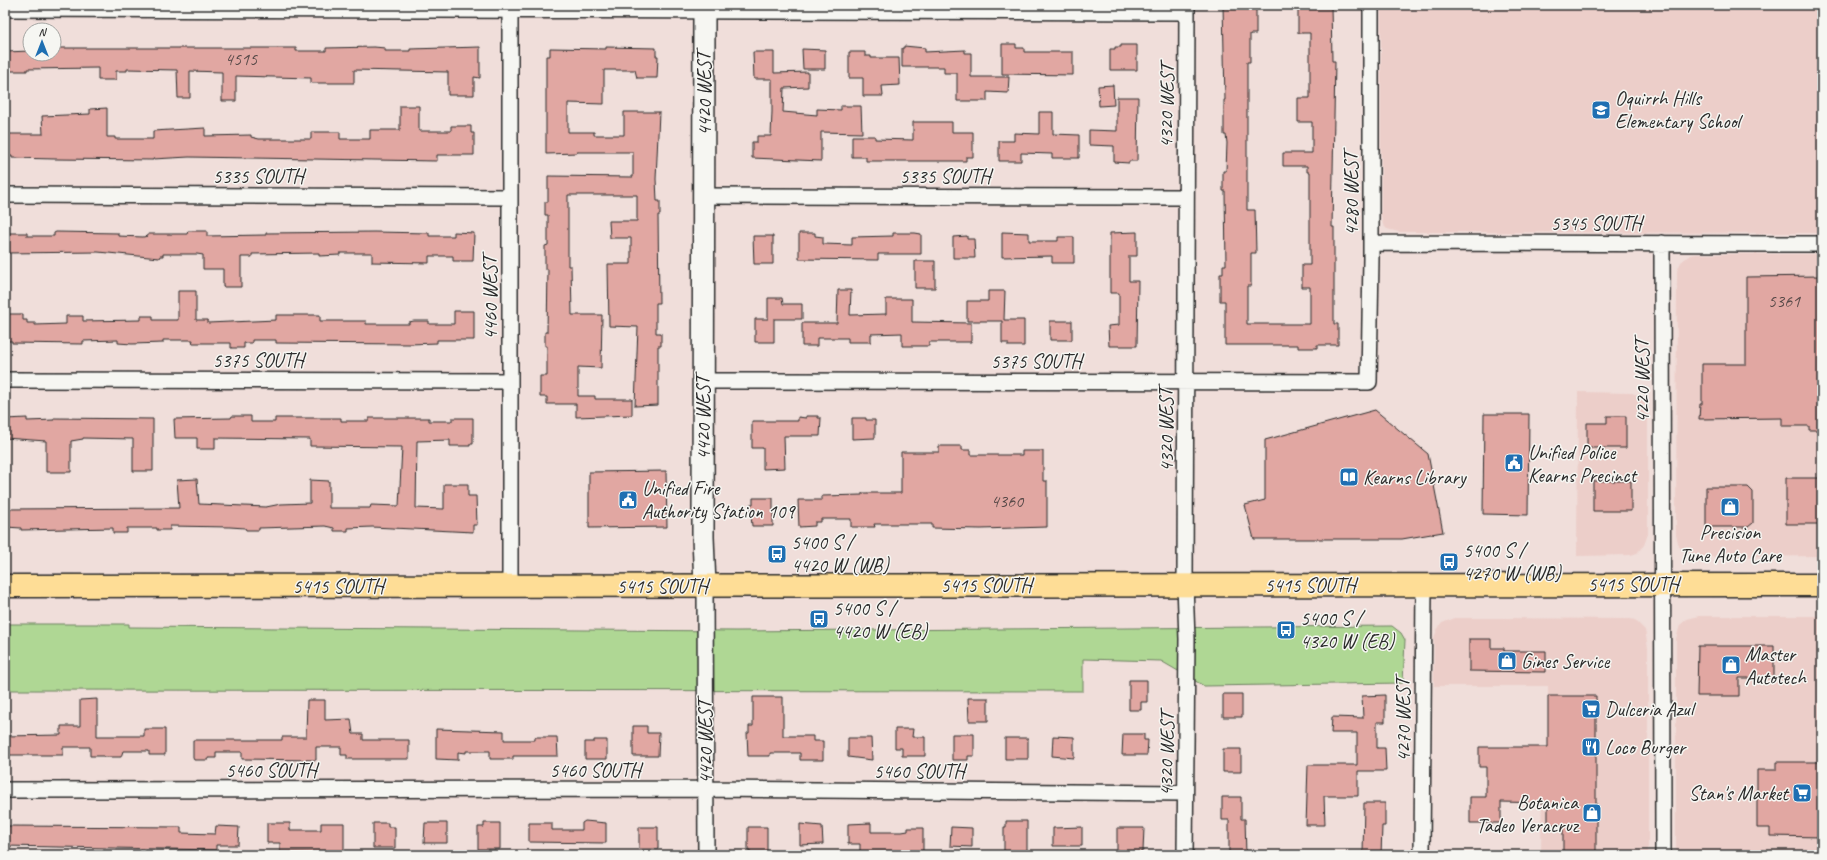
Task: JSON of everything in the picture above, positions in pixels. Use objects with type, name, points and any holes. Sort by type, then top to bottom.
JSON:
[{"type":"main road","name":"5415 SOUTH","points":[[5,586],[1822,585]]},
{"type":"street","name":"4280 WEST","points":[[1368,382],[1371,243],[1371,5]]},
{"type":"street","points":[[5,9],[229,7],[510,11],[704,8],[1187,8]]},
{"type":"street","name":"4420 WEST","points":[[704,8],[703,537],[705,586],[706,855]]},
{"type":"street","name":"4320 WEST","points":[[1185,855],[1187,639],[1185,585],[1185,197],[1187,8]]},
{"type":"street","name":"4460 WEST","points":[[510,11],[510,586]]},
{"type":"street","name":"5335 SOUTH","points":[[5,195],[510,197]]},
{"type":"street","name":"5335 SOUTH","points":[[704,196],[1185,197]]},
{"type":"street","name":"5345 SOUTH","points":[[1371,243],[1822,244]]},
{"type":"street","name":"4220 WEST","points":[[1662,244],[1663,855]]},
{"type":"street","name":"5375 SOUTH","points":[[5,380],[510,380]]},
{"type":"street","name":"5375 SOUTH","points":[[703,381],[1368,382]]},
{"type":"street","name":"4270 WEST","points":[[1422,855],[1424,585]]},
{"type":"street","name":"5460 SOUTH","points":[[5,790],[705,789],[1185,794]]},
{"type":"shaded area","name":"Oquirrh Hills Elementary School","points":[[1381,5],[1822,5],[1822,233],[1399,232],[1387,229],[1383,225],[1381,214]]},
{"type":"shaded area","points":[[1822,254],[1822,556],[1701,557],[1686,553],[1679,546],[1676,535],[1677,271],[1681,262],[1690,255]]},
{"type":"shaded area","points":[[1578,392],[1632,393],[1638,395],[1646,403],[1648,412],[1648,534],[1644,545],[1637,553],[1631,555],[1577,556]]},
{"type":"shaded area","points":[[1699,616],[1822,616],[1822,855],[1676,855],[1676,639],[1680,625],[1687,619]]},
{"type":"shaded area","points":[[1455,618],[1635,620],[1645,630],[1648,648],[1648,855],[1541,855],[1542,783],[1548,782],[1548,686],[1434,686],[1434,638],[1437,630],[1442,623]]},
{"type":"green space","points":[[5,624],[129,624],[129,627],[737,631],[1392,626],[1401,633],[1405,640],[1403,683],[1204,686],[1161,661],[1083,659],[1083,691],[5,690]]},
{"type":"building","points":[[1223,5],[1256,5],[1256,34],[1250,34],[1250,62],[1247,62],[1247,210],[1255,210],[1256,253],[1251,253],[1251,286],[1247,286],[1247,324],[1310,324],[1310,287],[1302,287],[1302,265],[1310,265],[1310,172],[1307,172],[1307,166],[1283,166],[1283,153],[1312,153],[1312,122],[1298,122],[1298,98],[1310,98],[1310,33],[1298,33],[1298,7],[1331,5],[1332,61],[1335,61],[1332,227],[1334,227],[1334,324],[1338,324],[1338,345],[1317,345],[1317,348],[1298,348],[1298,345],[1225,345],[1225,301],[1220,301],[1220,274],[1223,274],[1223,265],[1226,265],[1225,191],[1223,191],[1223,171],[1226,171],[1227,143],[1226,135],[1224,135],[1225,100]]},
{"type":"building","points":[[1002,44],[1016,44],[1016,48],[1024,48],[1024,52],[1073,52],[1073,75],[1002,74]]},
{"type":"building","points":[[1121,45],[1137,45],[1137,70],[1110,70],[1110,49],[1121,47]]},
{"type":"building","points":[[904,46],[925,48],[925,52],[965,50],[965,53],[971,53],[971,77],[1009,77],[1008,93],[987,92],[987,101],[957,101],[957,73],[944,73],[944,67],[902,67],[902,48],[904,48]]},
{"type":"building","points":[[374,47],[385,48],[385,51],[410,51],[410,49],[480,47],[480,78],[474,77],[474,95],[448,95],[448,72],[354,70],[354,83],[311,83],[311,78],[236,76],[236,101],[222,101],[222,72],[190,71],[190,98],[178,98],[177,70],[127,69],[127,71],[116,71],[116,80],[98,80],[98,68],[27,69],[27,71],[6,71],[6,52],[22,51],[22,62],[62,62],[62,48],[296,48],[296,51],[326,51],[326,48]]},
{"type":"building","points":[[606,47],[656,48],[656,56],[658,56],[657,78],[637,78],[635,70],[604,70],[604,104],[568,103],[568,132],[594,132],[594,135],[624,135],[624,112],[659,112],[656,179],[657,201],[660,201],[660,215],[658,215],[659,303],[656,303],[656,333],[661,333],[661,346],[658,346],[658,405],[635,406],[638,327],[609,326],[608,264],[631,264],[631,238],[610,238],[609,221],[637,221],[637,195],[568,195],[568,266],[571,266],[572,315],[602,315],[601,368],[578,367],[578,396],[595,396],[595,399],[632,399],[632,415],[576,417],[576,404],[547,404],[547,397],[540,397],[540,376],[547,376],[547,346],[545,346],[545,332],[547,332],[548,269],[545,269],[545,246],[548,245],[548,215],[545,215],[545,202],[548,202],[548,176],[633,177],[633,152],[577,152],[546,154],[546,56],[550,56],[550,48],[606,49]]},
{"type":"building","points":[[802,49],[825,50],[825,69],[803,69]]},
{"type":"building","points":[[753,52],[774,52],[774,73],[808,72],[808,87],[784,88],[783,112],[817,115],[817,109],[841,110],[841,106],[861,106],[862,133],[821,132],[821,161],[752,158],[752,142],[757,142],[757,136],[771,136],[772,112],[772,79],[754,79]]},
{"type":"building","points":[[849,52],[865,52],[865,56],[871,56],[871,58],[899,58],[900,85],[882,86],[883,96],[863,96],[863,78],[849,78]]},
{"type":"building","points":[[1113,85],[1114,105],[1099,106],[1098,86]]},
{"type":"building","points":[[1117,97],[1138,97],[1137,161],[1129,161],[1129,163],[1114,162],[1114,146],[1089,145],[1089,130],[1117,131]]},
{"type":"building","points":[[400,106],[419,106],[419,131],[451,131],[451,126],[471,126],[471,133],[474,133],[474,155],[437,155],[437,161],[189,157],[153,160],[55,159],[12,158],[12,156],[6,156],[6,134],[43,134],[42,116],[90,114],[90,109],[107,108],[107,137],[115,137],[115,139],[153,139],[153,131],[205,128],[205,136],[251,135],[251,137],[259,139],[311,139],[311,132],[340,132],[340,139],[370,139],[370,130],[400,130]]},
{"type":"building","points":[[1039,112],[1053,112],[1053,134],[1079,135],[1079,158],[1052,158],[1052,154],[1021,153],[1021,161],[999,161],[999,141],[1014,141],[1014,133],[1039,134]]},
{"type":"building","points":[[913,122],[952,122],[952,132],[973,132],[973,157],[966,157],[966,161],[866,161],[866,157],[852,157],[852,136],[875,136],[875,139],[913,140]]},
{"type":"building","points":[[188,231],[207,231],[207,236],[266,235],[266,233],[374,232],[429,233],[429,236],[454,236],[454,232],[474,233],[473,261],[453,261],[453,256],[429,256],[429,263],[372,262],[372,253],[340,253],[340,255],[319,256],[319,253],[252,254],[252,257],[241,257],[241,287],[223,287],[223,269],[203,269],[203,255],[197,254],[163,254],[163,256],[160,256],[159,258],[98,252],[6,253],[6,233],[27,233],[27,236],[54,236],[54,233],[56,232],[118,233],[118,236],[143,237],[148,236],[148,234],[187,234]]},
{"type":"building","points":[[1002,232],[1029,233],[1029,241],[1058,241],[1058,237],[1074,237],[1074,263],[1052,263],[1052,256],[1002,257]]},
{"type":"building","points":[[1137,232],[1137,256],[1129,256],[1129,281],[1138,281],[1137,346],[1109,346],[1108,326],[1119,325],[1119,293],[1110,293],[1110,233]]},
{"type":"building","points":[[799,233],[815,233],[815,236],[823,237],[823,244],[852,245],[852,237],[893,236],[893,233],[921,234],[921,254],[878,254],[878,260],[799,259]]},
{"type":"building","points":[[753,236],[773,236],[773,264],[754,264]]},
{"type":"building","points":[[967,236],[967,239],[974,239],[975,258],[953,258],[953,237]]},
{"type":"building","points":[[915,261],[935,261],[935,288],[915,288]]},
{"type":"building","points":[[1822,276],[1822,430],[1809,430],[1809,426],[1782,426],[1782,418],[1699,419],[1700,404],[1702,404],[1702,364],[1746,364],[1746,277]]},
{"type":"building","points":[[838,290],[851,290],[850,315],[886,314],[886,299],[912,299],[912,322],[971,323],[971,342],[929,342],[929,346],[902,346],[902,333],[871,334],[871,342],[848,342],[848,338],[817,338],[817,346],[802,346],[802,323],[837,323]]},
{"type":"building","points":[[178,291],[196,291],[196,320],[208,320],[208,323],[276,320],[276,315],[320,315],[320,321],[366,321],[366,324],[409,324],[409,322],[414,321],[429,321],[429,324],[454,324],[454,311],[474,311],[474,340],[437,340],[437,343],[410,344],[276,343],[276,340],[252,340],[252,343],[244,343],[244,348],[231,348],[231,343],[192,343],[193,340],[163,340],[163,343],[132,344],[118,343],[118,340],[83,341],[83,344],[12,343],[12,341],[5,341],[5,314],[23,314],[23,320],[27,320],[27,323],[35,323],[35,325],[66,324],[66,316],[83,316],[83,321],[141,320],[141,316],[153,316],[153,320],[178,320]]},
{"type":"building","points":[[988,291],[1005,291],[1004,320],[1024,320],[1024,346],[1008,346],[1008,343],[1002,343],[1002,321],[967,321],[967,301],[988,301]]},
{"type":"building","points":[[768,298],[782,298],[783,304],[802,304],[802,319],[774,319],[774,342],[755,342],[755,319],[768,319]]},
{"type":"building","points":[[1050,321],[1072,321],[1072,340],[1050,340]]},
{"type":"building","name":"Kearns Library","points":[[1375,410],[1428,454],[1443,532],[1402,539],[1254,539],[1245,505],[1265,500],[1265,440]]},
{"type":"building","points":[[1484,414],[1529,414],[1528,515],[1483,514]]},
{"type":"building","points":[[232,416],[251,416],[251,422],[275,422],[275,418],[341,418],[341,421],[369,421],[369,418],[429,418],[429,421],[452,421],[452,418],[473,418],[473,444],[470,444],[470,446],[450,446],[450,440],[417,441],[416,508],[444,509],[444,484],[468,484],[468,496],[476,496],[477,525],[473,525],[473,532],[372,527],[348,528],[348,531],[334,531],[334,528],[325,526],[259,528],[259,530],[246,530],[245,528],[230,527],[170,526],[170,530],[157,530],[157,528],[127,528],[127,533],[113,533],[113,528],[21,530],[21,528],[6,527],[6,509],[179,508],[177,480],[197,479],[199,504],[266,507],[281,504],[310,503],[310,480],[329,481],[329,508],[370,508],[371,505],[399,506],[402,447],[310,446],[310,439],[215,438],[215,449],[197,449],[197,438],[175,438],[174,419],[231,418]]},
{"type":"building","points":[[806,416],[818,416],[818,418],[821,418],[820,436],[784,436],[785,468],[763,469],[763,448],[752,448],[752,421],[798,421],[798,417],[806,418]]},
{"type":"building","points":[[1607,416],[1626,416],[1626,448],[1587,448],[1587,423],[1607,423]]},
{"type":"building","points":[[27,418],[27,421],[54,420],[54,418],[153,419],[153,471],[133,471],[133,439],[83,438],[71,441],[71,472],[46,472],[46,441],[5,438],[5,419]]},
{"type":"building","points":[[852,418],[866,418],[866,420],[875,420],[875,438],[852,439]]},
{"type":"building","points":[[939,446],[962,446],[962,450],[971,450],[971,455],[1022,455],[1022,451],[1043,451],[1043,481],[1047,481],[1047,527],[981,529],[932,528],[932,524],[874,524],[875,527],[851,527],[851,519],[821,519],[821,522],[815,522],[815,526],[799,527],[798,500],[822,500],[822,496],[862,495],[862,493],[901,493],[901,452],[939,452]]},
{"type":"building","name":"Unified Fire Authority Station 109","points":[[666,471],[667,527],[589,528],[589,472]]},
{"type":"building","points":[[1786,478],[1822,478],[1822,524],[1786,524]]},
{"type":"building","points":[[1593,481],[1631,481],[1631,511],[1593,511]]},
{"type":"building","name":"Precision Tune Auto Care","points":[[1706,487],[1748,487],[1753,492],[1753,523],[1748,527],[1706,527]]},
{"type":"building","points":[[753,498],[773,498],[773,526],[752,526],[750,504],[753,504]]},
{"type":"building","name":"Gines Service","points":[[1469,639],[1491,639],[1491,648],[1504,648],[1504,651],[1546,651],[1546,672],[1469,671]]},
{"type":"building","points":[[1698,646],[1774,646],[1774,678],[1739,678],[1739,696],[1697,696]]},
{"type":"building","points":[[1129,680],[1147,680],[1147,702],[1141,702],[1141,710],[1129,710]]},
{"type":"building","points":[[1223,694],[1242,694],[1242,717],[1223,717]]},
{"type":"building","points":[[1385,695],[1385,722],[1377,722],[1377,748],[1385,748],[1386,771],[1358,771],[1358,796],[1324,796],[1325,825],[1306,825],[1308,765],[1357,765],[1357,733],[1331,733],[1332,717],[1363,718],[1362,696]]},
{"type":"building","points":[[1548,696],[1596,696],[1596,855],[1563,855],[1563,825],[1548,824],[1548,803],[1501,802],[1501,823],[1470,823],[1470,797],[1486,797],[1486,767],[1479,767],[1479,747],[1548,747]]},
{"type":"building","points":[[753,697],[783,697],[783,736],[813,736],[813,741],[823,741],[823,760],[800,760],[800,753],[770,753],[770,756],[748,756],[747,733],[749,733],[749,726],[753,726]]},
{"type":"building","points":[[968,698],[988,698],[988,721],[969,721]]},
{"type":"building","points":[[97,699],[97,736],[144,736],[144,729],[165,729],[165,755],[149,755],[149,751],[123,751],[121,757],[90,756],[90,747],[63,747],[63,755],[5,755],[5,736],[61,735],[61,726],[80,726],[80,700]]},
{"type":"building","points":[[307,700],[325,700],[325,720],[351,719],[353,734],[363,734],[363,740],[409,740],[409,759],[347,759],[347,755],[341,755],[341,747],[316,747],[316,760],[242,759],[242,752],[216,752],[216,758],[208,758],[208,760],[194,760],[193,740],[282,740],[282,737],[306,737]]},
{"type":"building","points":[[633,726],[647,726],[647,733],[659,733],[658,756],[633,756]]},
{"type":"building","points":[[436,729],[504,731],[504,740],[535,740],[535,737],[557,737],[558,756],[513,756],[513,759],[490,759],[490,751],[466,751],[466,753],[458,752],[458,760],[436,759]]},
{"type":"building","points":[[895,729],[913,729],[912,737],[925,737],[925,756],[902,756],[902,748],[895,748]]},
{"type":"building","points":[[952,734],[974,734],[974,756],[968,756],[968,760],[952,760]]},
{"type":"building","points":[[1123,734],[1144,734],[1144,740],[1148,740],[1147,755],[1122,755]]},
{"type":"building","points":[[1053,736],[1074,737],[1074,758],[1052,756]]},
{"type":"building","points":[[848,738],[871,738],[872,760],[848,757]]},
{"type":"building","points":[[1005,738],[1028,738],[1028,759],[1005,759]]},
{"type":"building","points":[[594,740],[607,740],[607,759],[585,759],[585,742],[594,742]]},
{"type":"building","points":[[1223,749],[1241,749],[1241,772],[1223,772]]},
{"type":"building","points":[[1776,762],[1822,762],[1822,837],[1770,836],[1770,828],[1757,828],[1757,770],[1776,770]]},
{"type":"building","points":[[1222,797],[1241,797],[1241,819],[1245,819],[1246,855],[1229,855],[1229,820],[1222,820]]},
{"type":"building","points":[[1364,803],[1385,803],[1385,826],[1382,826],[1381,855],[1363,855]]},
{"type":"building","points":[[585,821],[606,823],[606,843],[529,842],[529,823],[552,823],[552,830],[582,830],[582,823]]},
{"type":"building","points":[[1006,821],[1027,821],[1027,855],[1004,855],[1004,827],[1006,827]]},
{"type":"building","points":[[267,823],[290,823],[290,830],[321,830],[321,823],[344,823],[344,853],[280,852],[280,843],[267,843]]},
{"type":"building","points":[[373,823],[388,823],[388,827],[395,827],[395,848],[373,848]]},
{"type":"building","points":[[425,823],[447,823],[447,843],[424,843]]},
{"type":"building","points":[[484,823],[500,823],[500,849],[478,849],[478,827],[484,827]]},
{"type":"building","points":[[871,823],[871,832],[902,832],[908,831],[908,828],[923,828],[923,853],[860,853],[860,844],[848,844],[848,824]]},
{"type":"building","points":[[800,824],[822,826],[823,844],[800,845]]},
{"type":"building","points":[[216,826],[239,827],[238,845],[216,845],[216,850],[5,846],[5,827],[181,827],[181,833],[215,834]]},
{"type":"building","points":[[639,827],[658,827],[658,849],[639,849]]},
{"type":"building","points":[[748,827],[767,827],[767,855],[750,855],[750,850],[748,850]]},
{"type":"building","points":[[951,827],[972,828],[972,847],[950,846]]},
{"type":"building","points":[[1082,827],[1082,846],[1053,846],[1053,828]]},
{"type":"building","points":[[1117,828],[1144,828],[1143,851],[1141,851],[1141,855],[1117,855]]},
{"type":"place","name":"Oquirrh Hills Elementary School","points":[[1601,110]]},
{"type":"place","name":"Unified Police Kearns Precinct","points":[[1514,463]]},
{"type":"place","name":"Kearns Library","points":[[1349,477]]},
{"type":"place","name":"Unified Fire Authority Station 109","points":[[628,500]]},
{"type":"place","name":"Precision Tune Auto Care","points":[[1730,507]]},
{"type":"place","name":"5400 S / 4420 W (WB)","points":[[777,554]]},
{"type":"place","name":"5400 S / 4270 W (WB)","points":[[1449,562]]},
{"type":"place","name":"5400 S / 4420 W (EB)","points":[[819,619]]},
{"type":"place","name":"5400 S / 4320 W (EB)","points":[[1286,630]]},
{"type":"place","name":"Gines Service","points":[[1507,661]]},
{"type":"place","name":"Master Autotech","points":[[1731,665]]},
{"type":"place","name":"Dulceria Azul","points":[[1591,709]]},
{"type":"place","name":"Loco Burger","points":[[1591,747]]},
{"type":"place","name":"Stan's Market","points":[[1802,793]]},
{"type":"place","name":"Botanica Tadeo Veracruz","points":[[1592,813]]}]
